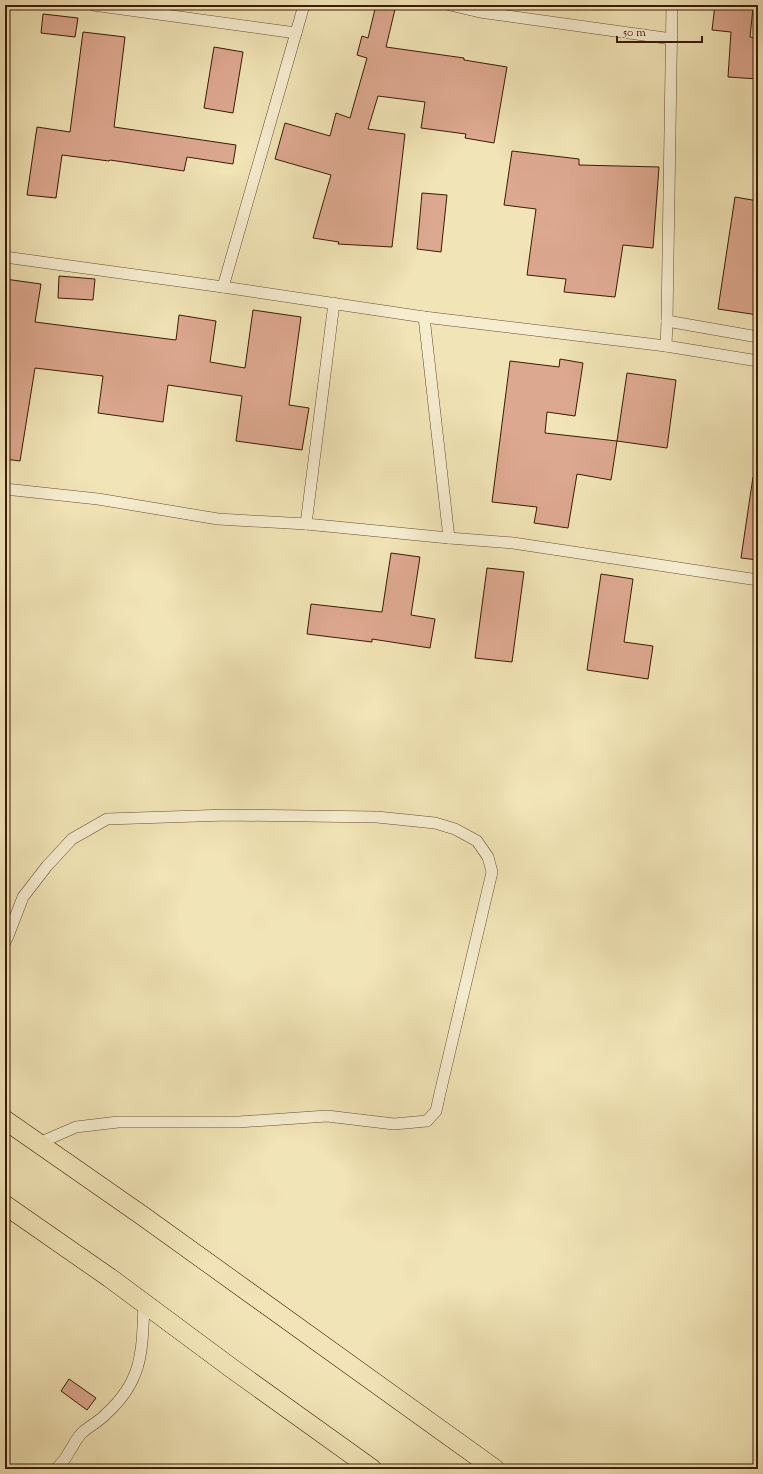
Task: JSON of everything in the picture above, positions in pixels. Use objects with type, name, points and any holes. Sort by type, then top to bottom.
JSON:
[{"type":"highway","points":[[5,1120],[40,1143],[495,1469]]},
{"type":"highway","points":[[5,1205],[144,1303],[372,1469]]},
{"type":"street","points":[[93,5],[296,33]]},
{"type":"street","points":[[223,286],[304,5]]},
{"type":"street","points":[[450,5],[480,12],[672,39]]},
{"type":"street","points":[[666,346],[672,5]]},
{"type":"street","points":[[5,257],[223,286],[424,317],[666,346],[758,361]]},
{"type":"street","points":[[306,524],[334,303]]},
{"type":"street","points":[[424,317],[449,538]]},
{"type":"street","points":[[667,321],[758,337]]},
{"type":"street","points":[[5,489],[98,498],[218,519],[306,524],[513,543],[758,580]]},
{"type":"street","points":[[5,942],[23,897],[47,866],[72,839],[107,819],[227,815],[377,817],[435,823],[455,829],[478,841],[488,857],[492,872],[436,1110],[427,1121],[394,1124],[328,1116],[239,1122],[118,1122],[76,1127],[40,1143]]},
{"type":"street","points":[[56,1469],[80,1436],[107,1414],[120,1401],[130,1385],[137,1370],[141,1354],[144,1303]]},
{"type":"building","points":[[376,5],[396,5],[386,47],[464,58],[464,60],[507,67],[494,143],[465,138],[466,134],[421,128],[425,102],[378,96],[368,129],[405,134],[392,247],[338,244],[339,242],[313,238],[331,175],[275,159],[285,123],[330,136],[336,113],[350,118],[367,58],[357,55],[362,36],[368,38]]},
{"type":"building","points":[[715,5],[753,8],[750,37],[758,38],[758,79],[728,77],[731,32],[712,30]]},
{"type":"building","points":[[43,14],[78,18],[75,37],[41,33]]},
{"type":"building","points":[[83,32],[125,37],[114,127],[236,145],[233,164],[187,157],[184,171],[110,160],[62,155],[56,198],[27,195],[37,127],[70,132]]},
{"type":"building","points":[[214,47],[243,52],[233,113],[204,108]]},
{"type":"building","points":[[512,151],[579,159],[579,165],[659,167],[653,248],[623,245],[615,297],[564,292],[566,279],[527,275],[536,209],[504,205]]},
{"type":"building","points":[[422,193],[447,195],[441,252],[417,249]]},
{"type":"building","points":[[735,197],[758,201],[758,315],[718,309]]},
{"type":"building","points":[[59,276],[95,279],[93,300],[58,298]]},
{"type":"building","points":[[5,279],[41,284],[35,322],[176,340],[179,315],[216,321],[210,362],[245,368],[253,310],[301,317],[289,405],[309,408],[302,450],[236,441],[242,396],[168,385],[163,422],[98,413],[103,376],[35,368],[20,461],[5,459]]},
{"type":"building","points":[[560,359],[583,363],[575,416],[547,412],[545,433],[617,441],[611,480],[577,474],[568,528],[534,523],[537,507],[492,502],[510,361],[559,367]]},
{"type":"building","points":[[627,373],[676,380],[667,448],[617,441]]},
{"type":"building","points":[[753,477],[758,477],[758,560],[741,558]]},
{"type":"building","points":[[391,553],[420,557],[411,615],[435,619],[430,648],[372,639],[372,642],[307,634],[311,604],[382,612]]},
{"type":"building","points":[[487,568],[524,572],[512,662],[475,658]]},
{"type":"building","points":[[601,574],[633,579],[624,642],[653,646],[648,679],[587,670]]},
{"type":"building","points":[[69,1379],[96,1398],[87,1410],[61,1391]]}]
